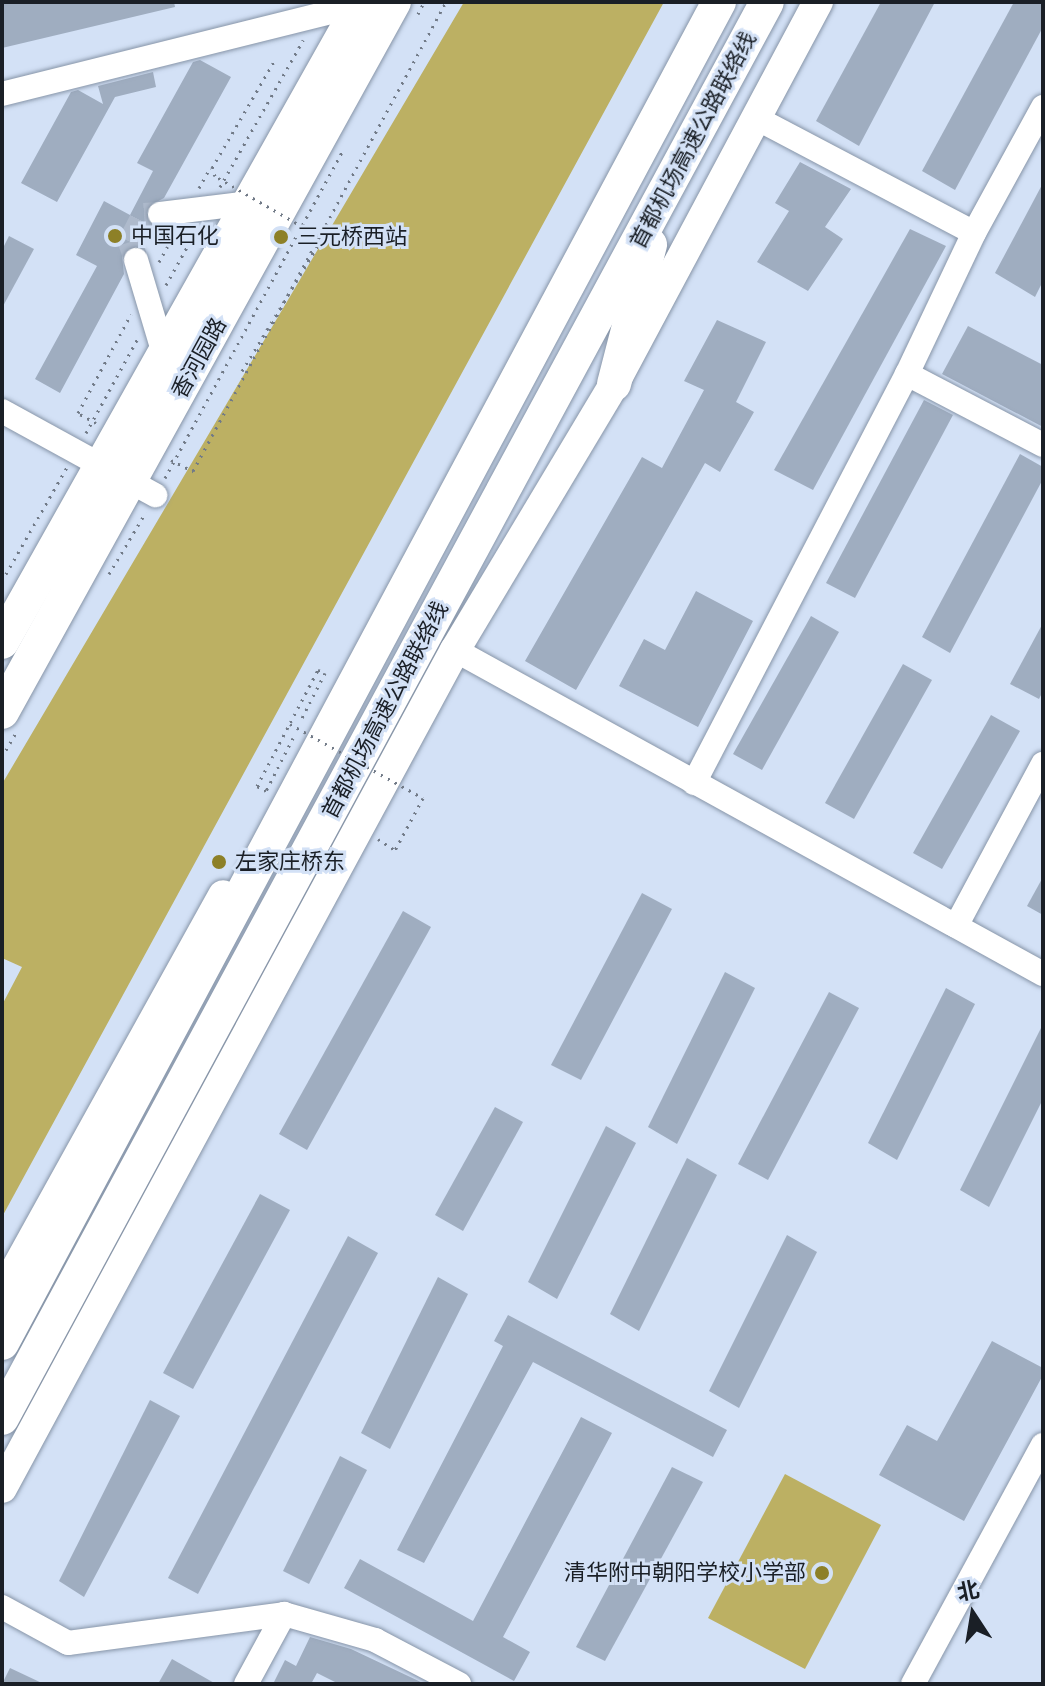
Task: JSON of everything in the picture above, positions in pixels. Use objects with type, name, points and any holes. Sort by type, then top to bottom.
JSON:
[{"type":"highway","name":"香河园路","points":[[2,712],[394,2]]},
{"type":"highway","name":"首都机场高速公路联络线","points":[[2,1343],[304,749],[719,2]]},
{"type":"highway","name":"首都机场高速公路联络线","points":[[2,1418],[767,2]]},
{"type":"highway","name":"香河园路","points":[[2,642],[130,481],[165,357],[361,4]]},
{"type":"highway","points":[[614,384],[664,194]]},
{"type":"main road","points":[[2,1488],[455,650],[614,384],[818,2]]},
{"type":"main road","points":[[2,1294],[304,749]]},
{"type":"street","points":[[2,94],[361,4]]},
{"type":"street","points":[[694,783],[907,374],[974,233],[1043,107]]},
{"type":"street","points":[[756,118],[974,233]]},
{"type":"street","points":[[160,214],[250,203]]},
{"type":"street","points":[[136,260],[165,357]]},
{"type":"street","points":[[907,374],[1043,445]]},
{"type":"street","points":[[2,411],[130,481]]},
{"type":"street","points":[[455,650],[1043,974]]},
{"type":"street","points":[[956,926],[1043,764]]},
{"type":"street","points":[[913,1684],[1043,1445]]},
{"type":"street","points":[[2,1607],[68,1643],[284,1614],[375,1640],[459,1684]]},
{"type":"street","points":[[246,1684],[284,1614]]},
{"type":"path","points":[[457,2],[477,2]]},
{"type":"path","points":[[243,372],[319,244],[317,235],[215,176],[212,168],[276,58]]},
{"type":"path","points":[[302,718],[325,673],[318,670],[257,786],[266,791],[304,749]]},
{"type":"path","points":[[290,724],[423,798],[395,850]]},
{"type":"shaded area","points":[[464,2],[664,2],[2,1217],[2,1005],[22,967],[2,958],[2,784]]},
{"type":"shaded area","points":[[785,1474],[881,1525],[805,1669],[708,1618]]},
{"type":"building","points":[[2,2],[174,2],[175,7],[2,48]]},
{"type":"building","points":[[881,2],[935,2],[859,146],[816,121]]},
{"type":"building","points":[[1014,2],[1043,2],[1043,27],[955,190],[922,171]]},
{"type":"building","points":[[200,60],[231,77],[164,198],[147,207],[150,225],[139,246],[122,256],[124,274],[60,393],[35,379],[97,266],[76,255],[104,201],[130,215],[153,171],[137,163],[193,62]]},
{"type":"building","points":[[153,72],[156,87],[115,97],[57,202],[21,183],[71,92],[78,90],[103,104],[98,86]]},
{"type":"building","points":[[800,162],[851,189],[825,227],[843,239],[808,291],[757,262],[789,211],[775,203]]},
{"type":"building","points":[[1043,183],[1043,281],[1035,297],[995,273]]},
{"type":"building","points":[[910,229],[946,246],[813,490],[774,470]]},
{"type":"building","points":[[9,236],[34,249],[2,308],[2,250]]},
{"type":"building","points":[[717,320],[766,342],[736,402],[754,412],[720,472],[705,463],[576,690],[525,661],[642,457],[662,468],[704,390],[684,381]]},
{"type":"building","points":[[968,326],[1043,365],[1043,427],[942,374]]},
{"type":"building","points":[[924,400],[953,415],[855,598],[826,583]]},
{"type":"building","points":[[1020,454],[1043,467],[1043,479],[950,653],[922,637]]},
{"type":"building","points":[[696,591],[753,621],[698,727],[619,686],[644,639],[665,650]]},
{"type":"building","points":[[811,616],[839,632],[762,770],[733,754]]},
{"type":"building","points":[[1043,623],[1043,691],[1039,699],[1010,684]]},
{"type":"building","points":[[903,664],[932,680],[854,819],[825,803]]},
{"type":"building","points":[[991,715],[1020,731],[942,869],[913,853]]},
{"type":"building","points":[[1043,877],[1043,915],[1027,906]]},
{"type":"building","points":[[642,893],[672,909],[581,1080],[551,1065]]},
{"type":"building","points":[[403,911],[431,927],[307,1150],[279,1134]]},
{"type":"building","points":[[725,972],[755,988],[677,1144],[648,1127]]},
{"type":"building","points":[[946,988],[975,1004],[897,1160],[868,1143]]},
{"type":"building","points":[[829,992],[859,1008],[768,1180],[738,1164]]},
{"type":"building","points":[[1043,1024],[1043,1099],[989,1207],[960,1190]]},
{"type":"building","points":[[495,1107],[523,1122],[463,1231],[435,1215]]},
{"type":"building","points":[[606,1126],[636,1143],[557,1299],[528,1282]]},
{"type":"building","points":[[687,1158],[717,1175],[639,1331],[610,1314]]},
{"type":"building","points":[[260,1194],[290,1210],[193,1389],[163,1373]]},
{"type":"building","points":[[787,1235],[817,1252],[739,1408],[709,1391]]},
{"type":"building","points":[[348,1236],[378,1253],[198,1594],[168,1578]]},
{"type":"building","points":[[438,1277],[468,1294],[390,1449],[361,1433]]},
{"type":"building","points":[[508,1315],[727,1430],[713,1457],[533,1362],[424,1563],[397,1550],[503,1346],[494,1341]]},
{"type":"building","points":[[992,1341],[1043,1368],[1043,1375],[964,1521],[879,1475],[907,1425],[937,1441]]},
{"type":"building","points":[[150,1400],[180,1416],[84,1597],[59,1581]]},
{"type":"building","points":[[581,1417],[612,1433],[503,1637],[530,1652],[514,1681],[344,1588],[360,1559],[473,1621]]},
{"type":"building","points":[[340,1456],[367,1470],[309,1584],[283,1571]]},
{"type":"building","points":[[672,1467],[703,1482],[605,1661],[576,1647]]},
{"type":"building","points":[[310,1637],[351,1649],[425,1684],[339,1684],[317,1673],[311,1684],[273,1684],[285,1660],[296,1666]]},
{"type":"building","points":[[172,1659],[216,1684],[158,1684]]},
{"type":"building","points":[[10,1668],[44,1684],[2,1684]]},
{"type":"tunnel","points":[[136,260],[130,242],[144,215],[160,214]]},
{"type":"place","name":"中国石化","points":[[115,236]]},
{"type":"place","name":"三元桥西站","points":[[281,237]]},
{"type":"place","name":"左家庄桥东","points":[[219,862]]},
{"type":"place","name":"清华附中朝阳学校小学部","points":[[822,1573]]}]
